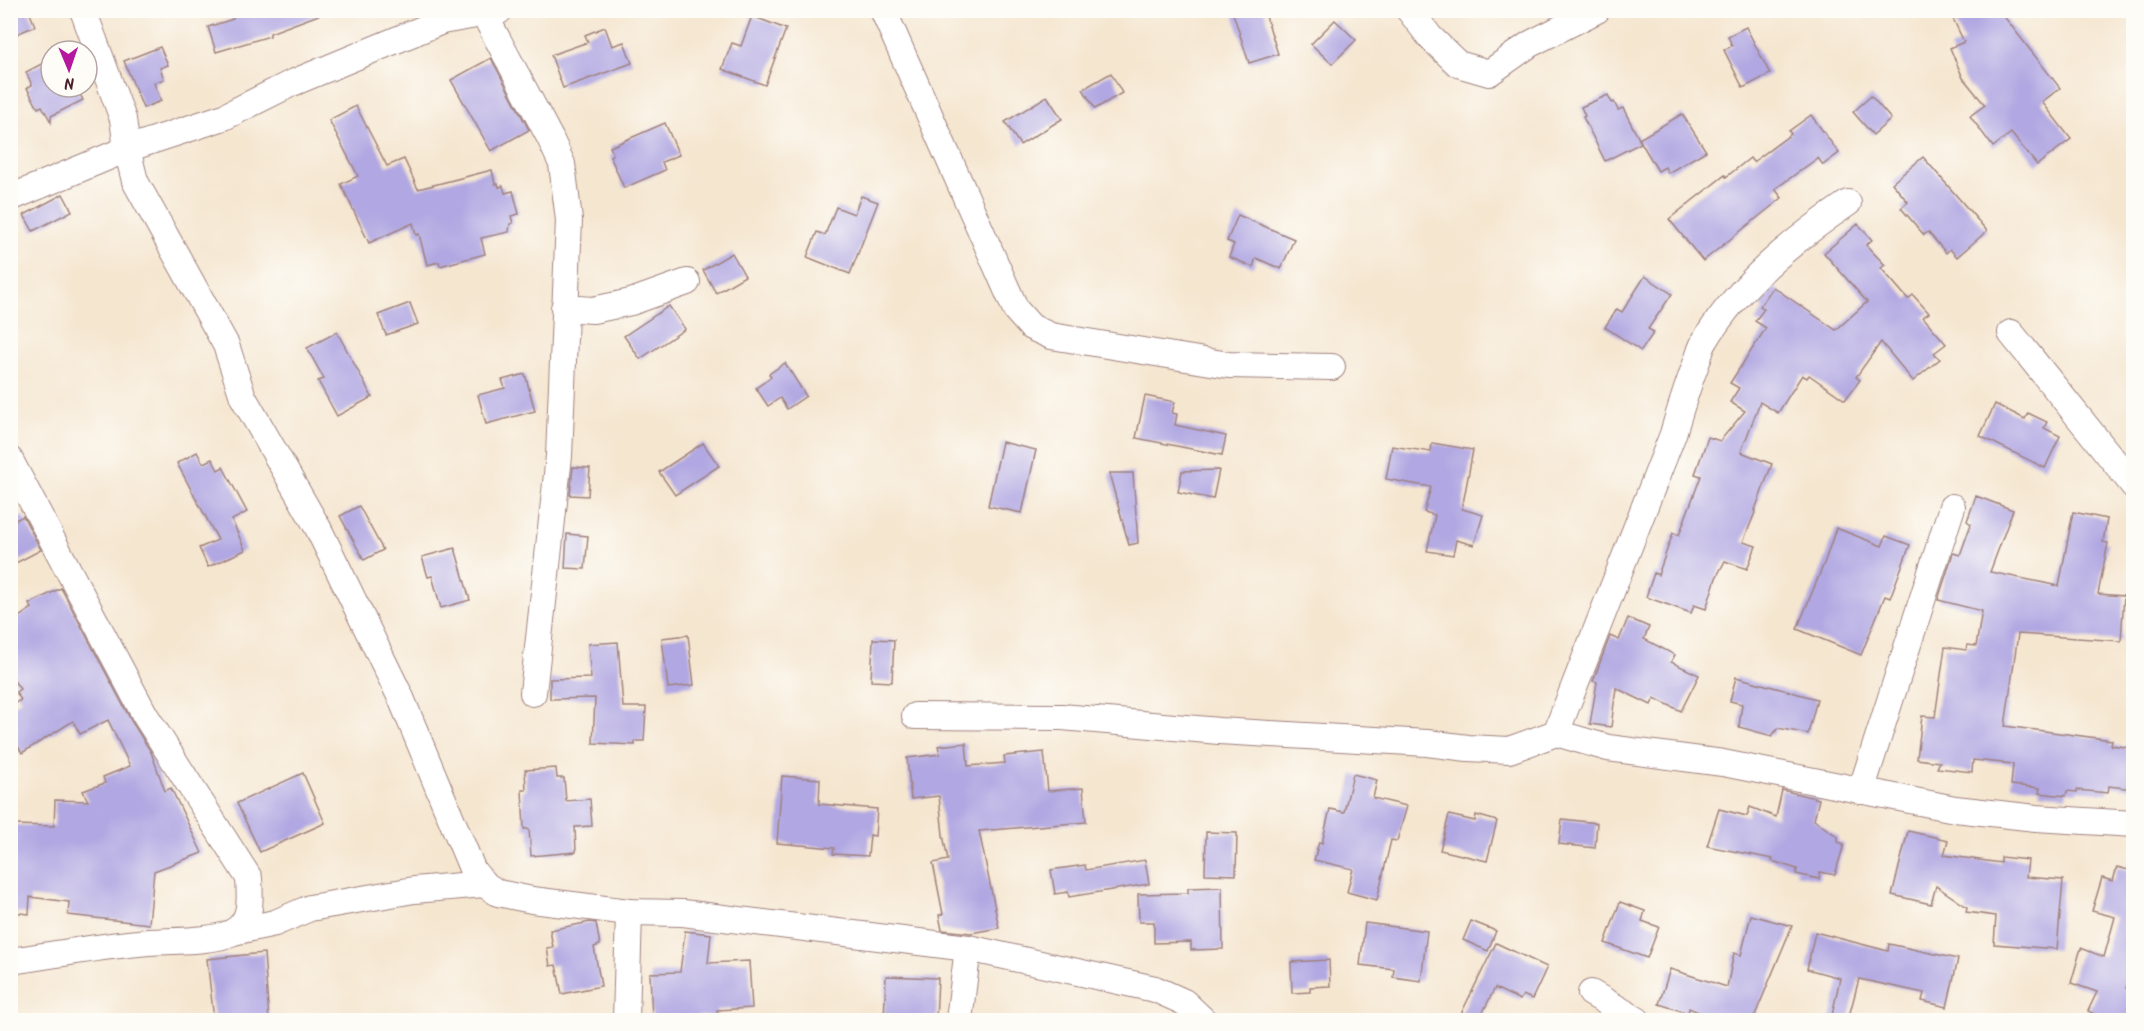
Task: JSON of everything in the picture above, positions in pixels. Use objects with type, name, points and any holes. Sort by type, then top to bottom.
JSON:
[{"type":"street","points":[[83,10],[123,119],[126,149],[135,181],[226,345],[243,397],[318,528],[401,698],[473,871],[484,884],[498,893],[532,900],[629,912],[683,913],[968,948],[1155,989],[1184,1002],[1203,1020]]},
{"type":"street","points":[[883,10],[1016,310],[1031,327],[1051,336],[1229,365],[1332,367]]},
{"type":"street","points":[[1409,10],[1430,37],[1458,64],[1489,73],[1530,44],[1597,10]]},
{"type":"street","points":[[10,198],[126,149],[224,117],[290,84],[442,21],[489,11],[562,164],[568,220],[559,456],[533,693]]},
{"type":"street","points":[[1556,732],[1673,434],[1683,396],[1705,340],[1735,300],[1771,263],[1807,231],[1848,203]]},
{"type":"street","points":[[564,308],[593,310],[631,302],[687,282]]},
{"type":"street","points":[[2012,333],[2133,486]]},
{"type":"street","points":[[10,460],[145,715],[249,878],[251,901],[247,919],[233,932]]},
{"type":"street","points":[[1861,791],[1952,507]]},
{"type":"street","points":[[915,716],[1062,717],[1219,731],[1509,750],[1556,732],[1608,748],[1724,763],[1955,809],[2036,818],[2133,824]]},
{"type":"street","points":[[10,961],[138,942],[207,938],[275,923],[310,908],[414,890],[484,884]]},
{"type":"street","points":[[626,1020],[629,912]]},
{"type":"street","points":[[959,1020],[968,948]]},
{"type":"street","points":[[1591,993],[1637,1020]]},
{"type":"building","points":[[230,10],[323,10],[324,13],[270,33],[270,36],[216,52],[208,27],[233,19]]},
{"type":"building","points":[[1232,10],[1264,10],[1278,54],[1249,63]]},
{"type":"building","points":[[1949,10],[1999,10],[2060,88],[2042,102],[2071,139],[2037,165],[2011,133],[1993,147],[1970,116],[1985,105],[1963,78],[1950,48],[1964,42]]},
{"type":"building","points":[[10,11],[29,11],[35,26],[10,37]]},
{"type":"building","points":[[752,16],[786,29],[765,85],[722,69],[732,43],[741,46]]},
{"type":"building","points":[[1335,20],[1356,40],[1332,64],[1311,44]]},
{"type":"building","points":[[605,27],[612,46],[624,42],[632,63],[563,88],[551,55],[588,42],[585,35]]},
{"type":"building","points":[[1746,27],[1770,74],[1743,88],[1724,50],[1732,46],[1728,36]]},
{"type":"building","points":[[160,47],[168,65],[160,68],[164,79],[154,83],[161,101],[143,108],[124,61]]},
{"type":"building","points":[[491,58],[529,130],[491,151],[451,80]]},
{"type":"building","points":[[39,65],[39,99],[83,100],[51,116],[51,122],[42,106],[38,108],[27,88],[32,85],[26,72]]},
{"type":"building","points":[[1111,73],[1122,93],[1095,109],[1083,89]]},
{"type":"building","points":[[1608,95],[1618,110],[1623,108],[1641,143],[1605,161],[1583,117],[1585,116],[1581,107]]},
{"type":"building","points":[[1047,96],[1062,119],[1020,145],[1005,122]]},
{"type":"building","points":[[1871,96],[1891,119],[1873,135],[1853,112]]},
{"type":"building","points":[[356,106],[387,166],[404,159],[418,189],[492,170],[495,184],[499,187],[503,186],[505,193],[513,191],[519,214],[511,216],[513,223],[510,224],[509,232],[481,238],[485,254],[440,266],[439,262],[427,265],[419,234],[416,235],[413,223],[369,243],[341,184],[358,176],[329,120]]},
{"type":"building","points":[[1682,114],[1706,151],[1668,173],[1665,167],[1658,171],[1639,139]]},
{"type":"building","points":[[1811,115],[1839,153],[1823,165],[1818,158],[1775,189],[1782,198],[1703,261],[1669,219],[1750,158],[1753,162],[1791,134],[1789,131]]},
{"type":"building","points":[[665,123],[679,155],[662,162],[665,170],[624,188],[610,156],[613,154],[610,147]]},
{"type":"building","points":[[1923,157],[1987,231],[1957,257],[1950,249],[1946,253],[1928,232],[1924,235],[1901,208],[1908,202],[1892,183]]},
{"type":"building","points":[[63,194],[72,211],[33,231],[24,215]]},
{"type":"building","points":[[861,196],[878,202],[850,274],[807,257],[817,232],[825,235],[836,207],[854,214]]},
{"type":"building","points":[[1238,215],[1294,239],[1281,269],[1256,258],[1253,267],[1229,257],[1234,244],[1227,241]]},
{"type":"building","points":[[1858,224],[1872,240],[1866,245],[1885,265],[1881,268],[1908,299],[1913,295],[1929,313],[1923,317],[1946,344],[1934,353],[1940,359],[1913,381],[1881,342],[1856,377],[1860,380],[1845,400],[1809,375],[1807,378],[1802,375],[1778,413],[1760,402],[1741,452],[1772,464],[1743,542],[1756,546],[1747,569],[1725,561],[1716,578],[1706,609],[1694,605],[1691,613],[1646,597],[1654,573],[1658,575],[1673,533],[1679,535],[1701,476],[1695,474],[1708,437],[1720,441],[1745,411],[1730,402],[1739,388],[1730,383],[1766,328],[1755,321],[1764,309],[1760,306],[1773,287],[1836,330],[1867,302],[1824,253]]},
{"type":"building","points":[[732,253],[745,276],[716,293],[703,270]]},
{"type":"building","points":[[1645,276],[1672,294],[1648,329],[1654,332],[1641,351],[1605,327],[1617,309],[1622,312]]},
{"type":"building","points":[[410,303],[418,324],[386,335],[378,315]]},
{"type":"building","points":[[669,306],[685,329],[640,359],[624,336]]},
{"type":"building","points":[[337,332],[372,397],[337,416],[318,381],[324,379],[307,348]]},
{"type":"building","points":[[785,363],[806,396],[787,409],[780,398],[768,406],[756,388],[771,377],[769,374]]},
{"type":"building","points":[[525,374],[535,411],[486,424],[478,395],[505,388],[502,380]]},
{"type":"building","points":[[1145,396],[1175,402],[1172,413],[1177,414],[1175,425],[1226,436],[1222,455],[1136,438]]},
{"type":"building","points":[[1995,404],[2025,419],[2028,413],[2047,422],[2044,428],[2060,436],[2045,468],[1980,436]]},
{"type":"building","points":[[1002,442],[1036,450],[1022,513],[988,506]]},
{"type":"building","points":[[703,443],[719,466],[675,495],[659,472]]},
{"type":"building","points":[[1432,443],[1473,450],[1462,509],[1483,515],[1474,545],[1456,540],[1453,555],[1427,551],[1435,515],[1424,512],[1431,487],[1386,479],[1392,446],[1431,452]]},
{"type":"building","points":[[197,452],[203,463],[212,459],[218,470],[223,467],[247,512],[232,520],[245,550],[208,567],[199,548],[218,540],[177,463]]},
{"type":"building","points":[[573,467],[590,468],[588,496],[570,495]]},
{"type":"building","points":[[1219,470],[1213,499],[1178,492],[1182,471]]},
{"type":"building","points":[[1109,473],[1133,473],[1138,543],[1129,545]]},
{"type":"building","points":[[1976,496],[2013,510],[1990,572],[2059,586],[2073,512],[2107,519],[2103,542],[2108,543],[2098,594],[2124,596],[2121,641],[2018,634],[2005,726],[2112,740],[2111,745],[2133,748],[2133,789],[2109,786],[2108,793],[2077,790],[2077,792],[2067,791],[2066,796],[2039,793],[2040,788],[2011,785],[2013,764],[1973,760],[1972,772],[1937,768],[1940,762],[1917,759],[1922,716],[1935,717],[1945,647],[1966,650],[1967,645],[1976,646],[1982,611],[1938,600],[1953,553],[1960,555],[1971,524],[1967,521]]},
{"type":"building","points":[[359,506],[383,550],[364,560],[340,516]]},
{"type":"building","points":[[23,516],[41,550],[10,566],[10,523]]},
{"type":"building","points":[[1836,528],[1882,546],[1886,536],[1910,545],[1890,598],[1885,596],[1861,655],[1797,629]]},
{"type":"building","points":[[567,534],[588,536],[585,569],[565,568]]},
{"type":"building","points":[[455,548],[470,600],[441,608],[432,576],[428,577],[422,557]]},
{"type":"building","points":[[61,588],[132,722],[151,752],[165,791],[171,788],[202,853],[154,871],[149,924],[68,915],[69,902],[30,897],[29,914],[10,912],[10,825],[54,826],[55,800],[88,801],[83,791],[105,783],[103,777],[130,766],[108,720],[80,734],[73,721],[22,753],[10,734],[10,706],[21,700],[16,692],[20,689],[10,675],[10,623],[32,608],[29,604]]},
{"type":"building","points":[[1628,618],[1649,627],[1644,639],[1675,655],[1671,662],[1699,675],[1681,711],[1654,698],[1651,705],[1616,688],[1611,727],[1590,724],[1597,682],[1593,681],[1610,636],[1619,640]]},
{"type":"building","points":[[688,635],[694,685],[668,688],[662,638]]},
{"type":"building","points":[[873,639],[894,640],[892,682],[871,681]]},
{"type":"building","points":[[618,642],[623,707],[646,707],[644,741],[635,741],[635,745],[593,743],[595,698],[550,699],[550,679],[591,678],[588,644]]},
{"type":"building","points":[[1736,677],[1817,699],[1808,734],[1778,728],[1772,736],[1739,727],[1742,704],[1730,701]]},
{"type":"building","points":[[966,743],[968,766],[1005,763],[1004,756],[1044,752],[1048,791],[1083,788],[1086,822],[979,831],[999,928],[971,933],[942,930],[939,915],[943,914],[933,863],[948,860],[939,796],[911,799],[907,758],[940,754],[938,746]]},
{"type":"building","points":[[556,768],[557,778],[564,778],[566,801],[590,799],[592,826],[575,827],[576,852],[531,856],[529,829],[524,829],[522,790],[526,790],[525,770]]},
{"type":"building","points":[[303,773],[325,823],[260,852],[237,803]]},
{"type":"building","points":[[1353,774],[1377,780],[1373,798],[1407,806],[1397,841],[1391,840],[1377,900],[1347,892],[1353,869],[1314,860],[1319,842],[1322,843],[1330,809],[1344,812]]},
{"type":"building","points":[[782,776],[820,779],[819,804],[877,809],[875,836],[870,835],[868,856],[833,854],[834,848],[777,843]]},
{"type":"building","points":[[1782,790],[1819,799],[1814,820],[1838,837],[1838,842],[1844,844],[1835,875],[1820,872],[1819,879],[1796,874],[1797,869],[1772,861],[1773,859],[1707,846],[1719,809],[1747,816],[1750,807],[1776,817]]},
{"type":"building","points":[[1449,815],[1475,821],[1476,815],[1497,821],[1487,861],[1440,850]]},
{"type":"building","points":[[1562,819],[1597,823],[1595,848],[1559,844]]},
{"type":"building","points":[[1908,831],[1948,840],[1944,855],[2001,863],[2001,857],[2028,860],[2026,877],[2063,880],[2057,949],[1994,944],[1996,916],[1966,912],[1967,907],[1936,886],[1931,904],[1892,895]]},
{"type":"building","points":[[1206,832],[1237,833],[1236,875],[1205,874]]},
{"type":"building","points":[[1145,860],[1149,884],[1069,897],[1068,892],[1055,894],[1051,870],[1085,865],[1086,870]]},
{"type":"building","points":[[2117,867],[2133,871],[2133,972],[2126,988],[2133,992],[2133,1020],[2107,1020],[2088,1011],[2097,992],[2071,983],[2081,948],[2104,957],[2115,917],[2092,911],[2102,878],[2113,881]]},
{"type":"building","points":[[1222,887],[1223,949],[1191,950],[1191,942],[1154,943],[1154,922],[1139,922],[1138,894],[1188,893],[1188,888]]},
{"type":"building","points":[[1620,902],[1645,911],[1642,921],[1659,927],[1647,958],[1605,943]]},
{"type":"building","points":[[1751,915],[1792,926],[1753,1020],[1717,1020],[1689,1008],[1688,1013],[1659,1004],[1670,969],[1727,987],[1734,953],[1741,955]]},
{"type":"building","points":[[1471,921],[1496,931],[1488,951],[1463,940]]},
{"type":"building","points":[[590,922],[596,923],[600,945],[594,947],[601,986],[562,994],[556,965],[550,966],[547,948],[553,947],[550,930]]},
{"type":"building","points":[[1365,923],[1427,931],[1421,981],[1393,977],[1394,969],[1360,965]]},
{"type":"building","points":[[685,931],[711,934],[708,963],[749,961],[752,1008],[717,1010],[717,1016],[682,1017],[682,1020],[652,1020],[650,973],[680,972]]},
{"type":"building","points":[[1815,932],[1888,951],[1889,944],[1958,959],[1947,1007],[1922,1001],[1924,993],[1859,979],[1848,1020],[1831,1020],[1840,978],[1807,969]]},
{"type":"building","points":[[1496,943],[1547,967],[1532,999],[1523,995],[1520,1000],[1495,988],[1479,1020],[1458,1020]]},
{"type":"building","points":[[264,953],[269,1020],[214,1020],[207,959]]},
{"type":"building","points":[[1329,960],[1330,986],[1310,987],[1310,992],[1292,993],[1291,962]]},
{"type":"building","points":[[886,976],[938,978],[936,1020],[884,1018]]}]
